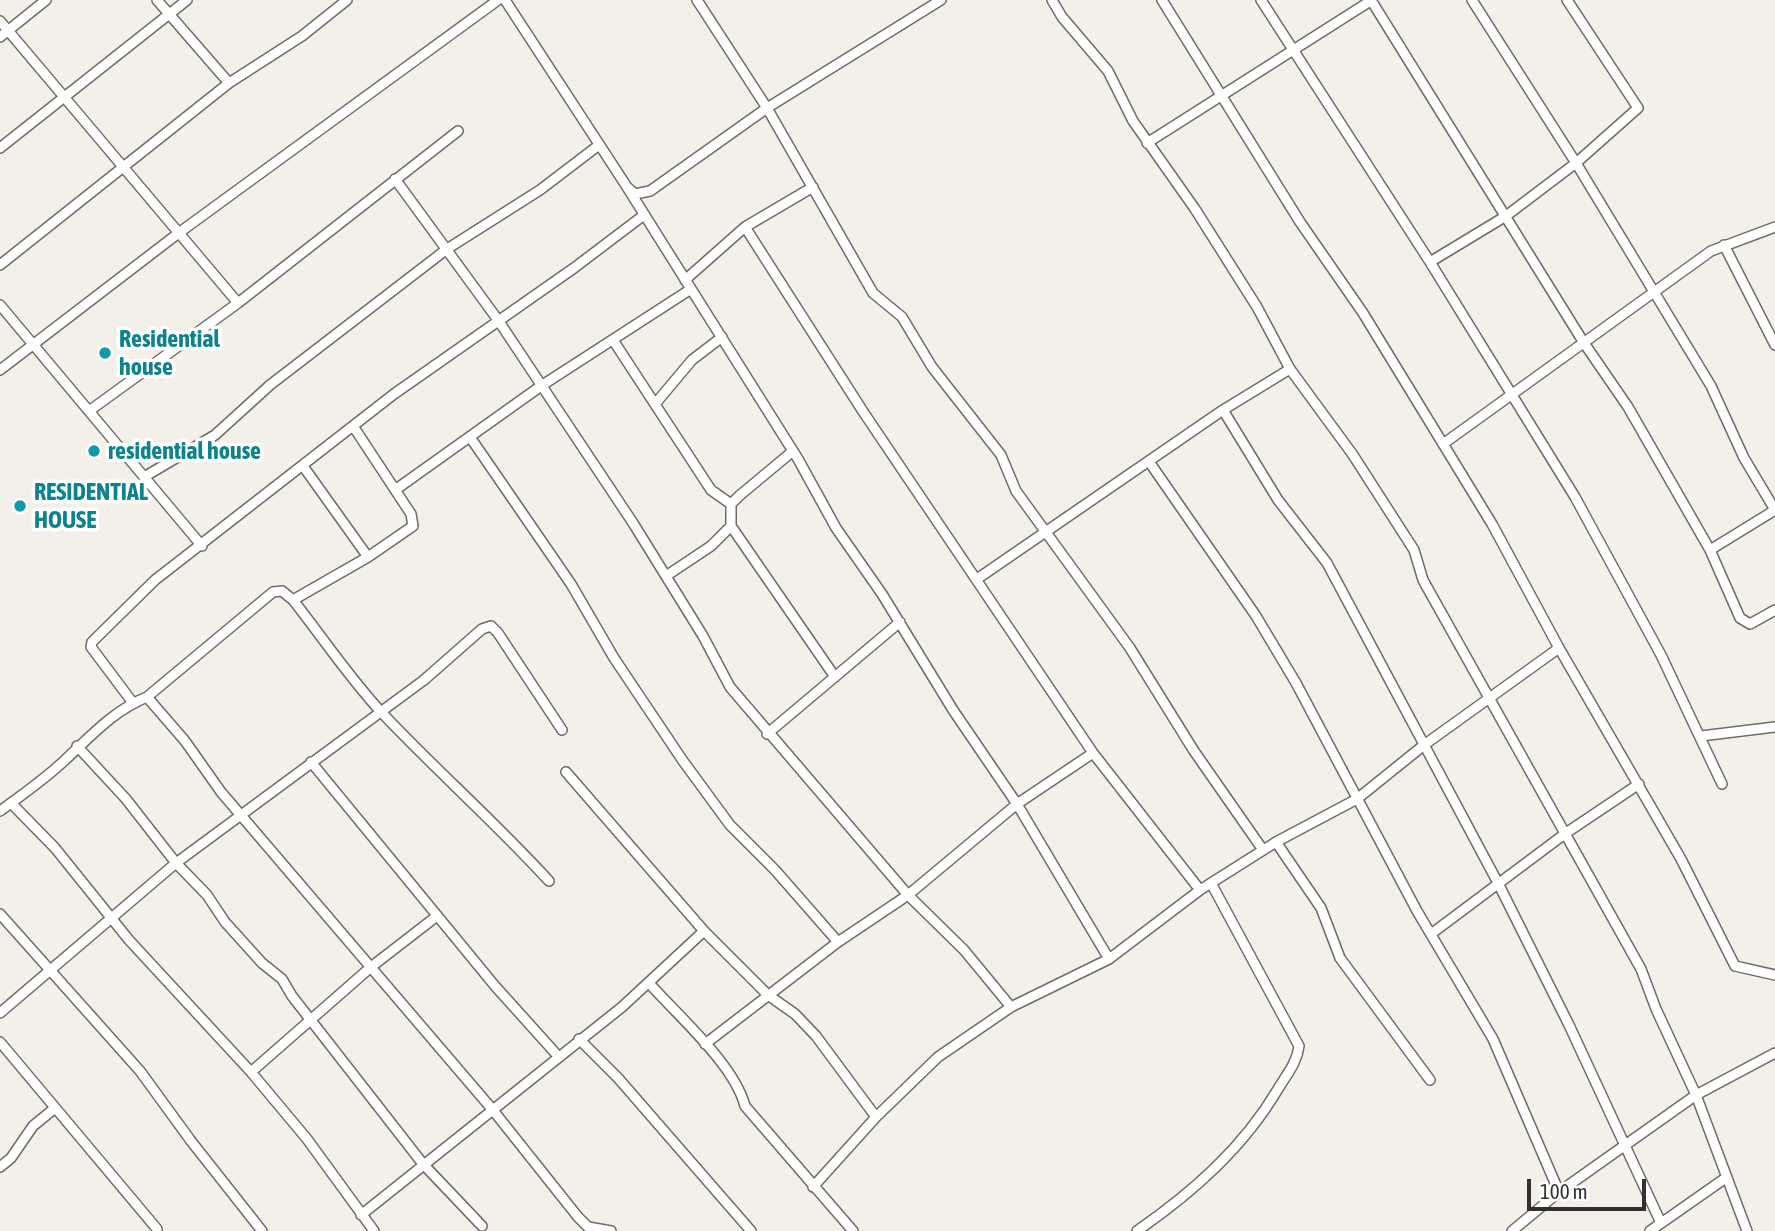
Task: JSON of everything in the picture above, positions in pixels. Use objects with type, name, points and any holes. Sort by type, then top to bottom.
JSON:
[{"type":"street","points":[[0,37],[46,0]]},
{"type":"street","points":[[157,0],[229,83]]},
{"type":"street","points":[[0,148],[187,0]]},
{"type":"street","points":[[0,265],[229,83],[302,36],[347,0]]},
{"type":"street","points":[[0,370],[180,232],[498,0]]},
{"type":"street","points":[[505,0],[722,337],[793,451],[836,528],[1017,804],[1109,959]]},
{"type":"street","points":[[697,0],[767,108],[873,293],[902,317],[932,367],[1001,455],[1016,491],[1130,648],[1194,751],[1263,850]]},
{"type":"street","points":[[626,187],[635,194],[650,191],[767,108],[941,0]]},
{"type":"street","points":[[1052,0],[1062,17],[1108,71],[1147,143],[1195,209],[1290,369],[1353,455],[1414,550],[1423,580],[1641,969],[1656,1009],[1696,1095],[1747,1231]]},
{"type":"street","points":[[1162,0],[1492,524],[1559,648],[1639,784],[1735,966],[1775,975]]},
{"type":"street","points":[[1261,0],[1430,262],[1509,395],[1576,497],[1701,736],[1722,785]]},
{"type":"street","points":[[1147,143],[1372,0],[1584,343],[1628,407],[1710,550],[1740,618],[1750,624],[1775,610]]},
{"type":"street","points":[[1472,0],[1576,163],[1712,386],[1744,458],[1775,510],[1710,550]]},
{"type":"street","points":[[1430,262],[1506,216],[1576,163],[1638,108],[1567,0]]},
{"type":"street","points":[[0,21],[238,303]]},
{"type":"street","points":[[89,411],[238,303],[458,131]]},
{"type":"street","points":[[144,477],[215,435],[270,385],[447,249],[540,190],[599,145]]},
{"type":"street","points":[[395,179],[498,320],[666,576],[730,687],[767,734],[908,895],[964,950],[1011,1007]]},
{"type":"street","points":[[685,279],[745,227],[813,187]]},
{"type":"street","points":[[133,703],[91,647],[92,642],[155,580],[353,426],[644,215]]},
{"type":"street","points":[[745,227],[862,410],[1093,753],[1200,890]]},
{"type":"street","points":[[1443,444],[1724,245],[1775,227]]},
{"type":"street","points":[[1724,245],[1775,345]]},
{"type":"street","points":[[395,490],[541,386],[691,289]]},
{"type":"street","points":[[0,305],[202,546]]},
{"type":"street","points":[[655,404],[692,360],[722,337]]},
{"type":"street","points":[[613,340],[711,491],[732,504]]},
{"type":"street","points":[[976,579],[1150,463],[1223,410],[1290,369]]},
{"type":"street","points":[[1223,410],[1278,500],[1327,563],[1498,884],[1569,1025],[1624,1149],[1661,1223]]},
{"type":"street","points":[[293,600],[368,557],[413,526],[411,514],[353,426]]},
{"type":"street","points":[[470,437],[570,584],[614,659],[683,761],[730,825],[775,870],[838,942]]},
{"type":"street","points":[[793,451],[732,504],[731,526],[835,677]]},
{"type":"street","points":[[1150,463],[1256,616],[1296,683],[1431,934],[1493,1039],[1559,1192]]},
{"type":"street","points":[[303,466],[368,557]]},
{"type":"street","points":[[666,576],[711,545],[731,526]]},
{"type":"street","points":[[0,811],[37,785],[78,746],[133,703],[148,697],[273,592],[282,591],[293,600],[381,711],[449,781],[501,828],[549,881]]},
{"type":"street","points":[[767,734],[900,622]]},
{"type":"street","points":[[0,1013],[176,863],[425,680],[482,629],[491,626],[562,730]]},
{"type":"street","points":[[814,1187],[876,1118],[938,1058],[1011,1007],[1109,959],[1200,890],[1263,850],[1357,799],[1424,745],[1559,648]]},
{"type":"street","points":[[148,697],[241,815],[492,1109],[578,1217],[588,1227],[611,1231]]},
{"type":"street","points":[[1701,736],[1775,727]]},
{"type":"street","points":[[78,746],[126,799],[176,863],[207,895],[225,922],[261,963],[282,979],[423,1164],[482,1226]]},
{"type":"street","points":[[705,1044],[838,942],[908,895],[1017,804],[1093,753]]},
{"type":"street","points":[[311,762],[437,916],[558,1056]]},
{"type":"street","points":[[566,772],[705,931],[768,995],[795,1014],[816,1036],[876,1118]]},
{"type":"street","points":[[1431,934],[1566,833],[1639,784]]},
{"type":"street","points":[[11,803],[55,848],[113,919],[251,1072],[307,1139],[374,1231]]},
{"type":"street","points":[[1276,842],[1321,908],[1340,958],[1430,1080]]},
{"type":"street","points":[[1137,1231],[1180,1201],[1233,1150],[1265,1111],[1297,1059],[1299,1046],[1210,883]]},
{"type":"street","points":[[0,914],[140,1071],[262,1231]]},
{"type":"street","points":[[251,1072],[371,968],[437,916]]},
{"type":"street","points":[[361,1215],[649,983],[705,931]]},
{"type":"street","points":[[649,983],[705,1044],[741,1092],[745,1106],[853,1231]]},
{"type":"street","points":[[579,1039],[618,1078],[751,1231]]},
{"type":"street","points":[[0,1042],[157,1229]]},
{"type":"street","points":[[1512,1231],[1559,1192],[1624,1149],[1696,1095],[1775,1052]]},
{"type":"street","points":[[0,1167],[11,1158],[33,1126],[55,1108]]},
{"type":"street","points":[[1650,1231],[1727,1177]]},
{"type":"place","name":"Residential house","points":[[105,353]]},
{"type":"place","name":"residential house","points":[[94,451]]},
{"type":"place","name":"RESIDENTIAL HOUSE","points":[[20,506]]}]
